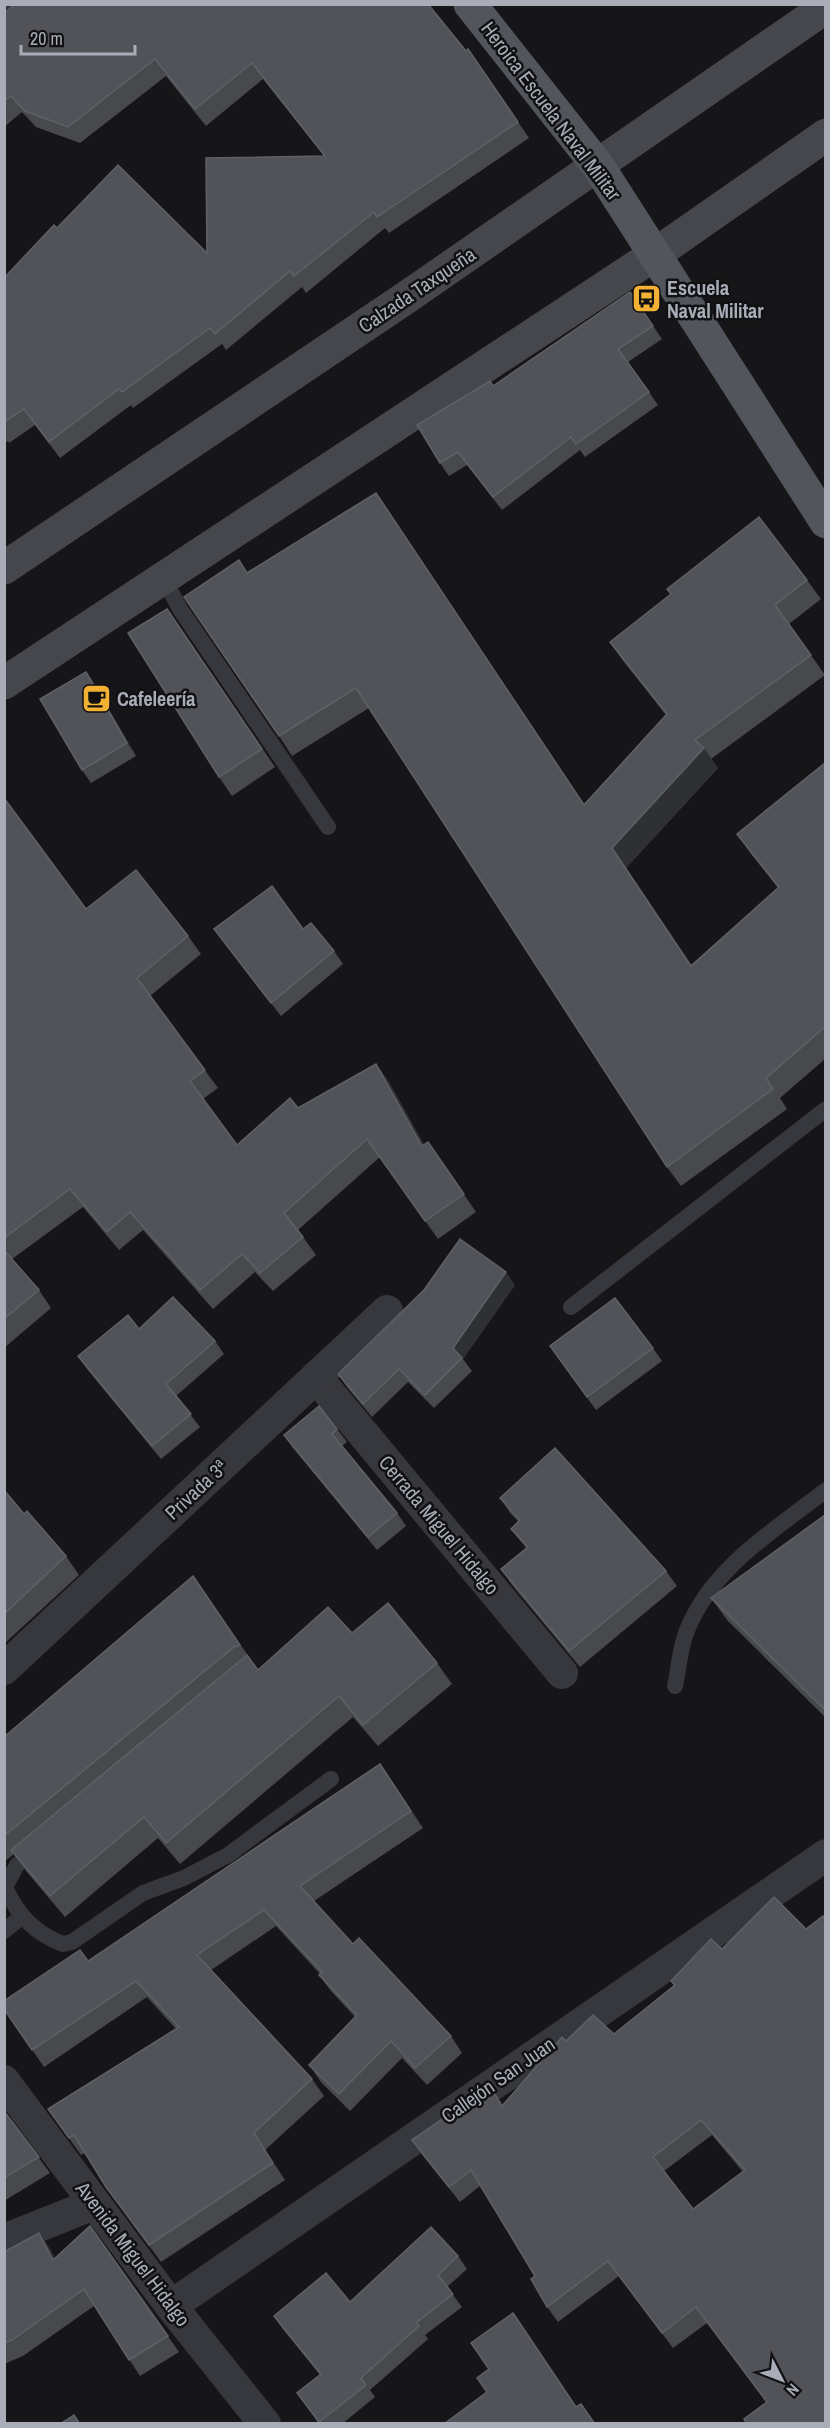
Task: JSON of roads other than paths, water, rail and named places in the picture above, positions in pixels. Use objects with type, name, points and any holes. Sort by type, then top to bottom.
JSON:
[{"type":"main road","name":"Heroica Escuela Naval Militar","points":[[470,4],[598,166],[825,522]]},
{"type":"main road","name":"Calzada Taxqueña","points":[[4,568],[598,166],[825,8]]},
{"type":"main road","points":[[4,683],[654,255],[825,135]]},
{"type":"street","points":[[4,12],[15,4]]},
{"type":"street","name":"Privada 3ª","points":[[4,1669],[387,1311]]},
{"type":"street","name":"Cerrada Miguel Hidalgo","points":[[316,1377],[562,1673]]},
{"type":"street","name":"Callejón San Juan","points":[[171,2306],[825,1856]]},
{"type":"street","name":"Avenida Miguel Hidalgo","points":[[4,2081],[171,2306],[265,2424]]},
{"type":"street","points":[[4,2240],[94,2204]]},
{"type":"lane","points":[[163,577],[180,609],[328,827]]},
{"type":"lane","points":[[571,1306],[825,1109]]},
{"type":"lane","points":[[675,1686],[687,1630],[703,1599],[730,1565],[825,1490]]},
{"type":"lane","points":[[53,1835],[17,1865],[5,1887],[21,1917],[51,1940],[63,1944],[72,1942],[143,1893],[184,1878],[228,1855],[331,1779]]},
{"type":"lane","points":[[4,1931],[21,1917]]},
{"type":"place","name":"Escuela Naval Militar","points":[[646,299]]},
{"type":"place","name":"Cafeleería","points":[[96,699]]}]
